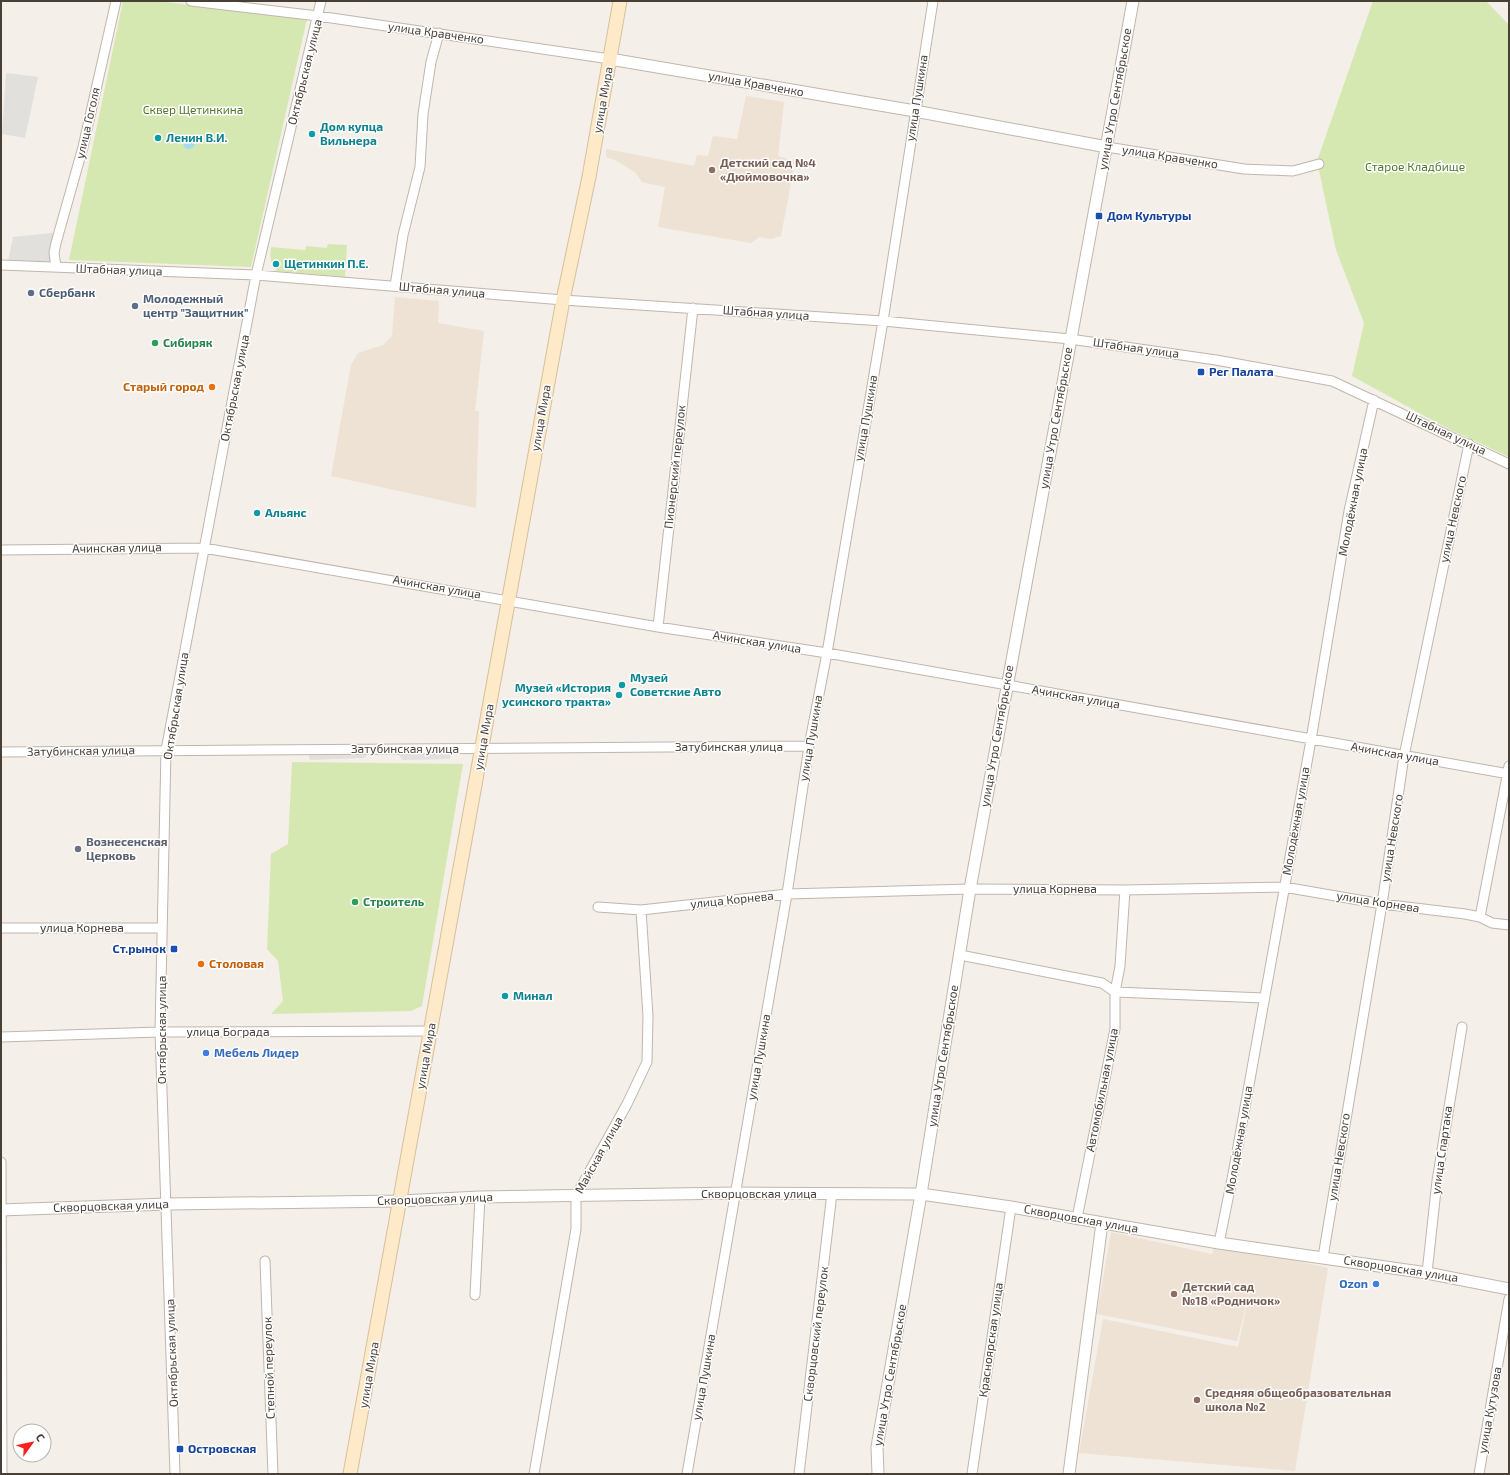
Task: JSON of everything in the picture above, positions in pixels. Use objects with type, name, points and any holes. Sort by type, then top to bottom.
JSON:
[{"type":"main road","name":"улица Мира","points":[[350,1474],[563,300],[589,177],[620,1]]},
{"type":"street","name":"улица Гоголя","points":[[56,268],[54,253],[56,243],[82,147],[116,1]]},
{"type":"street","name":"улица Кравченко","points":[[191,1],[318,16],[610,59],[1107,147],[1244,169],[1293,171],[1319,164]]},
{"type":"street","name":"Октябрьская улица","points":[[175,1474],[160,1032],[166,750],[256,275],[321,1]]},
{"type":"street","name":"улица Пушкина","points":[[686,1474],[787,894],[809,746],[827,653],[883,321],[933,1]]},
{"type":"street","name":"улица Утро Сентябрьское","points":[[878,1474],[876,1447],[921,1194],[970,889],[1070,338],[1107,147],[1131,1]]},
{"type":"street","points":[[395,286],[403,235],[420,167],[423,114],[431,62],[439,33]]},
{"type":"street","name":"Штабная улица","points":[[1,265],[256,275],[563,300],[883,321],[1070,338],[1216,360],[1332,382],[1374,400],[1509,464]]},
{"type":"street","name":"Пионерский переулок","points":[[658,627],[693,308]]},
{"type":"street","name":"Молодёжная улица","points":[[1219,1243],[1233,1174],[1311,740],[1349,511],[1374,400]]},
{"type":"street","name":"улица Невского","points":[[1323,1257],[1382,904],[1404,756],[1468,444]]},
{"type":"street","name":"Ачинская улица","points":[[1,550],[204,548],[658,627],[827,653],[1007,684],[1404,756],[1509,771]]},
{"type":"street","name":"Затубинская улица","points":[[1,752],[809,746]]},
{"type":"street","points":[[1480,917],[1509,771]]},
{"type":"street","name":"улица Корнева","points":[[598,907],[641,910],[787,894],[970,889],[1125,890],[1284,887],[1382,904],[1480,917],[1492,923],[1509,925]]},
{"type":"street","name":"Автомобильная улица","points":[[1077,1218],[1114,1029],[1115,992],[1120,966],[1125,890]]},
{"type":"street","name":"Майская улица","points":[[534,1474],[576,1228],[576,1196],[628,1104],[647,1062],[647,1009],[641,910]]},
{"type":"street","name":"улица Корнева","points":[[1,928],[162,928]]},
{"type":"street","points":[[960,955],[1102,983],[1115,992],[1264,998]]},
{"type":"street","name":"улица Спартака","points":[[1427,1273],[1437,1181],[1462,1027]]},
{"type":"street","name":"улица Бограда","points":[[1,1037],[160,1032],[430,1031]]},
{"type":"street","points":[[1,1162],[2,1474]]},
{"type":"street","name":"Скворцовская улица","points":[[2,1210],[167,1204],[400,1201],[480,1197],[736,1193],[921,1194],[1011,1207],[1219,1243],[1427,1273],[1509,1288]]},
{"type":"street","name":"Скворцовский переулок","points":[[799,1474],[832,1193]]},
{"type":"street","points":[[475,1295],[480,1197]]},
{"type":"street","name":"Красноярская улица","points":[[972,1474],[1011,1207]]},
{"type":"street","points":[[1069,1474],[1102,1223]]},
{"type":"street","name":"Степной переулок","points":[[265,1261],[273,1474]]},
{"type":"street","name":"улица Кутузова","points":[[1479,1474],[1509,1298]]},
{"type":"shaded area","points":[[6,73],[38,77],[25,138],[2,134]]},
{"type":"shaded area","name":"Детский сад №4 «Дюймовочка»","points":[[746,96],[784,102],[778,156],[795,161],[781,236],[771,239],[759,237],[751,243],[658,227],[665,187],[642,182],[636,173],[615,160],[606,157],[606,149],[694,166],[697,155],[708,156],[713,136],[737,139]]},
{"type":"shaded area","points":[[61,232],[53,262],[8,261],[13,237]]},
{"type":"shaded area","points":[[395,297],[439,301],[438,323],[484,331],[475,411],[479,411],[476,508],[331,476],[351,365],[358,353],[383,345],[392,336]]},
{"type":"shaded area","points":[[308,752],[370,752],[364,758],[310,760]]},
{"type":"shaded area","points":[[397,753],[451,754],[450,759],[403,760]]},
{"type":"shaded area","name":"Средняя общеобразовательная школа №2","points":[[1111,1232],[1212,1254],[1214,1247],[1271,1255],[1328,1268],[1295,1471],[1079,1453],[1103,1319],[1238,1347],[1251,1287],[1237,1341],[1097,1314]]},
{"type":"green space","name":"Сквер Щетинкина","points":[[123,1],[157,1],[307,19],[251,267],[69,260]]},
{"type":"green space","name":"Старое Кладбище","points":[[1373,1],[1486,1],[1509,25],[1509,457],[1441,425],[1352,376],[1364,323],[1336,250],[1317,161]]},
{"type":"green space","points":[[328,244],[347,245],[345,277],[277,271],[272,263],[271,247],[305,250],[306,246],[327,248]]},
{"type":"green space","name":"Строитель","points":[[292,762],[463,764],[422,1006],[411,1011],[271,1014],[283,1001],[278,961],[267,949],[271,854],[288,844]]},
{"type":"water","points":[[187,137],[191,137],[195,143],[191,149],[187,149],[183,145],[183,141]]},
{"type":"place","name":"Дом купца Вильнера","points":[[312,134]]},
{"type":"place","name":"Ленин В.И.","points":[[158,138]]},
{"type":"place","name":"Детский сад №4 «Дюймовочка»","points":[[712,170]]},
{"type":"place","name":"Дом Культуры","points":[[1099,216]]},
{"type":"place","name":"Щетинкин П.Е.","points":[[276,264]]},
{"type":"place","name":"Сбербанк","points":[[31,293]]},
{"type":"place","name":"Молодежный центр \"Защитник\"","points":[[135,306]]},
{"type":"place","name":"Сибиряк","points":[[155,343]]},
{"type":"place","name":"Рег Палата","points":[[1201,372]]},
{"type":"place","name":"Старый город","points":[[212,387]]},
{"type":"place","name":"Альянс","points":[[257,513]]},
{"type":"place","name":"Музей Советские Авто","points":[[622,685]]},
{"type":"place","name":"Музей «История усинского тракта»","points":[[619,695]]},
{"type":"place","name":"Вознесенская Церковь","points":[[78,849]]},
{"type":"place","name":"Строитель","points":[[355,902]]},
{"type":"place","name":"Ст.рынок","points":[[174,949]]},
{"type":"place","name":"Столовая","points":[[201,964]]},
{"type":"place","name":"Минал","points":[[505,996]]},
{"type":"place","name":"Мебель Лидер","points":[[206,1053]]},
{"type":"place","name":"Ozon","points":[[1376,1284]]},
{"type":"place","name":"Детский сад №18 «Родничок»","points":[[1174,1294]]},
{"type":"place","name":"Средняя общеобразовательная школа №2","points":[[1197,1400]]},
{"type":"place","name":"Островская","points":[[180,1449]]}]
